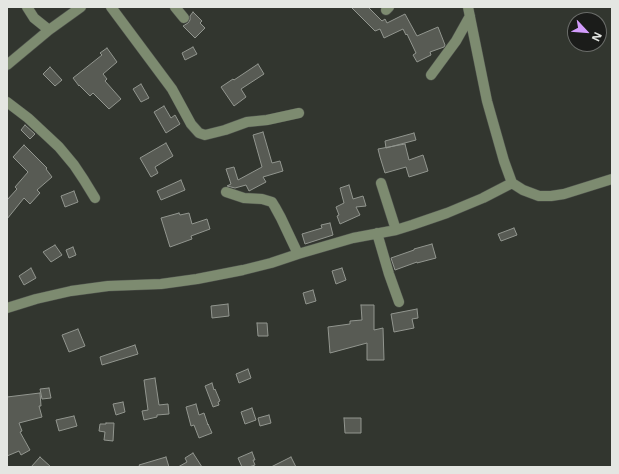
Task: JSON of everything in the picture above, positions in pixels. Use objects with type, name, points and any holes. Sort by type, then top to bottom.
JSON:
[{"type":"street","points":[[27,7],[34,18],[49,30]]},
{"type":"street","points":[[7,65],[49,30],[81,7]]},
{"type":"street","points":[[111,7],[172,89],[191,124],[199,133],[205,135],[247,122],[300,113]]},
{"type":"street","points":[[175,7],[184,18]]},
{"type":"street","points":[[432,75],[456,41],[469,12]]},
{"type":"street","points":[[469,12],[487,101],[504,161],[512,183],[523,190],[539,196],[551,196],[564,194],[612,179]]},
{"type":"street","points":[[7,102],[28,118],[59,146],[74,165],[94,198]]},
{"type":"street","points":[[381,183],[396,230]]},
{"type":"street","points":[[7,308],[36,299],[71,291],[108,286],[161,284],[198,279],[272,263],[353,238],[396,230],[448,213],[483,198],[512,183]]},
{"type":"street","points":[[226,192],[244,198],[262,199],[272,202],[298,254]]},
{"type":"street","points":[[377,233],[399,302]]},
{"type":"building","points":[[351,7],[368,7],[382,21],[385,19],[387,23],[405,14],[417,36],[438,27],[445,45],[444,47],[430,52],[431,55],[417,62],[413,55],[416,53],[403,29],[384,38],[380,29],[375,31]]},
{"type":"building","points":[[193,12],[202,21],[200,23],[205,28],[195,38],[183,26],[188,23]]},
{"type":"building","points":[[193,47],[197,54],[185,60],[182,53]]},
{"type":"building","points":[[107,48],[117,62],[103,74],[107,79],[105,81],[121,99],[109,109],[93,93],[90,96],[73,78],[102,55],[100,53]]},
{"type":"building","points":[[258,64],[264,74],[241,89],[246,97],[234,106],[221,87]]},
{"type":"building","points":[[50,67],[62,80],[55,86],[43,74]]},
{"type":"building","points":[[141,84],[149,98],[141,102],[133,89]]},
{"type":"building","points":[[164,106],[171,118],[175,115],[180,124],[166,133],[154,112]]},
{"type":"building","points":[[25,125],[35,134],[30,139],[21,130]]},
{"type":"building","points":[[263,132],[272,163],[280,161],[283,171],[263,177],[266,182],[249,191],[246,185],[235,188],[227,186],[231,184],[226,169],[234,167],[238,180],[262,167],[253,135]]},
{"type":"building","points":[[414,133],[416,140],[386,148],[385,141]]},
{"type":"building","points":[[166,143],[173,156],[155,167],[158,173],[151,177],[140,158]]},
{"type":"building","points":[[405,144],[409,160],[423,155],[428,171],[409,177],[406,167],[385,173],[378,149]]},
{"type":"building","points":[[24,145],[47,168],[46,169],[52,177],[37,190],[40,193],[30,204],[24,198],[7,219],[7,200],[17,189],[15,187],[28,172],[13,157]]},
{"type":"building","points":[[181,180],[185,190],[161,200],[157,191]]},
{"type":"building","points":[[349,185],[353,199],[363,196],[366,206],[356,207],[360,215],[340,224],[336,207],[344,203],[340,188]]},
{"type":"building","points":[[74,191],[78,202],[65,207],[61,196]]},
{"type":"building","points":[[179,213],[180,215],[189,213],[192,224],[207,219],[210,229],[191,236],[192,239],[170,247],[161,218]]},
{"type":"building","points":[[330,223],[333,235],[305,244],[302,234],[322,228],[321,225]]},
{"type":"building","points":[[514,228],[517,235],[501,241],[498,234]]},
{"type":"building","points":[[432,244],[436,258],[417,262],[395,270],[391,258]]},
{"type":"building","points":[[55,245],[62,255],[51,262],[43,252]]},
{"type":"building","points":[[73,247],[76,255],[69,258],[66,250]]},
{"type":"building","points":[[31,268],[36,278],[24,285],[19,276]]},
{"type":"building","points":[[342,268],[346,280],[336,284],[332,271]]},
{"type":"building","points":[[313,290],[316,301],[306,304],[303,293]]},
{"type":"building","points":[[228,304],[229,316],[212,318],[211,306]]},
{"type":"building","points":[[361,305],[374,305],[374,330],[383,328],[384,360],[367,360],[367,343],[330,353],[328,327],[350,324],[350,321],[362,320]]},
{"type":"building","points":[[417,309],[418,318],[412,319],[414,328],[394,332],[391,314]]},
{"type":"building","points":[[257,323],[267,323],[268,336],[258,336]]},
{"type":"building","points":[[78,329],[85,346],[69,352],[62,335]]},
{"type":"building","points":[[135,345],[138,354],[102,365],[100,357]]},
{"type":"building","points":[[248,369],[251,378],[239,383],[236,374]]},
{"type":"building","points":[[155,378],[159,405],[168,404],[169,414],[157,415],[157,417],[144,420],[142,411],[148,410],[144,380]]},
{"type":"building","points":[[212,383],[220,401],[218,402],[219,405],[213,407],[205,386]]},
{"type":"building","points":[[49,388],[51,398],[42,399],[40,389]]},
{"type":"building","points":[[40,393],[41,406],[39,406],[42,417],[19,423],[22,431],[20,432],[30,450],[21,455],[19,451],[7,456],[7,397]]},
{"type":"building","points":[[123,402],[125,412],[116,415],[113,404]]},
{"type":"building","points":[[196,404],[199,415],[204,413],[212,433],[199,438],[194,425],[191,426],[186,407]]},
{"type":"building","points":[[252,408],[256,420],[245,424],[241,412]]},
{"type":"building","points":[[269,415],[271,423],[260,426],[258,418]]},
{"type":"building","points":[[74,416],[77,426],[59,431],[56,420]]},
{"type":"building","points":[[344,418],[361,418],[361,433],[345,433]]},
{"type":"building","points":[[114,423],[113,441],[104,440],[105,432],[99,431],[100,424]]},
{"type":"building","points":[[252,452],[255,465],[242,467],[238,458]]},
{"type":"building","points":[[193,453],[202,467],[178,467],[187,462],[185,458]]},
{"type":"building","points":[[40,457],[51,467],[31,467]]},
{"type":"building","points":[[166,457],[169,467],[140,467],[139,465]]},
{"type":"building","points":[[291,457],[296,467],[271,467]]}]
